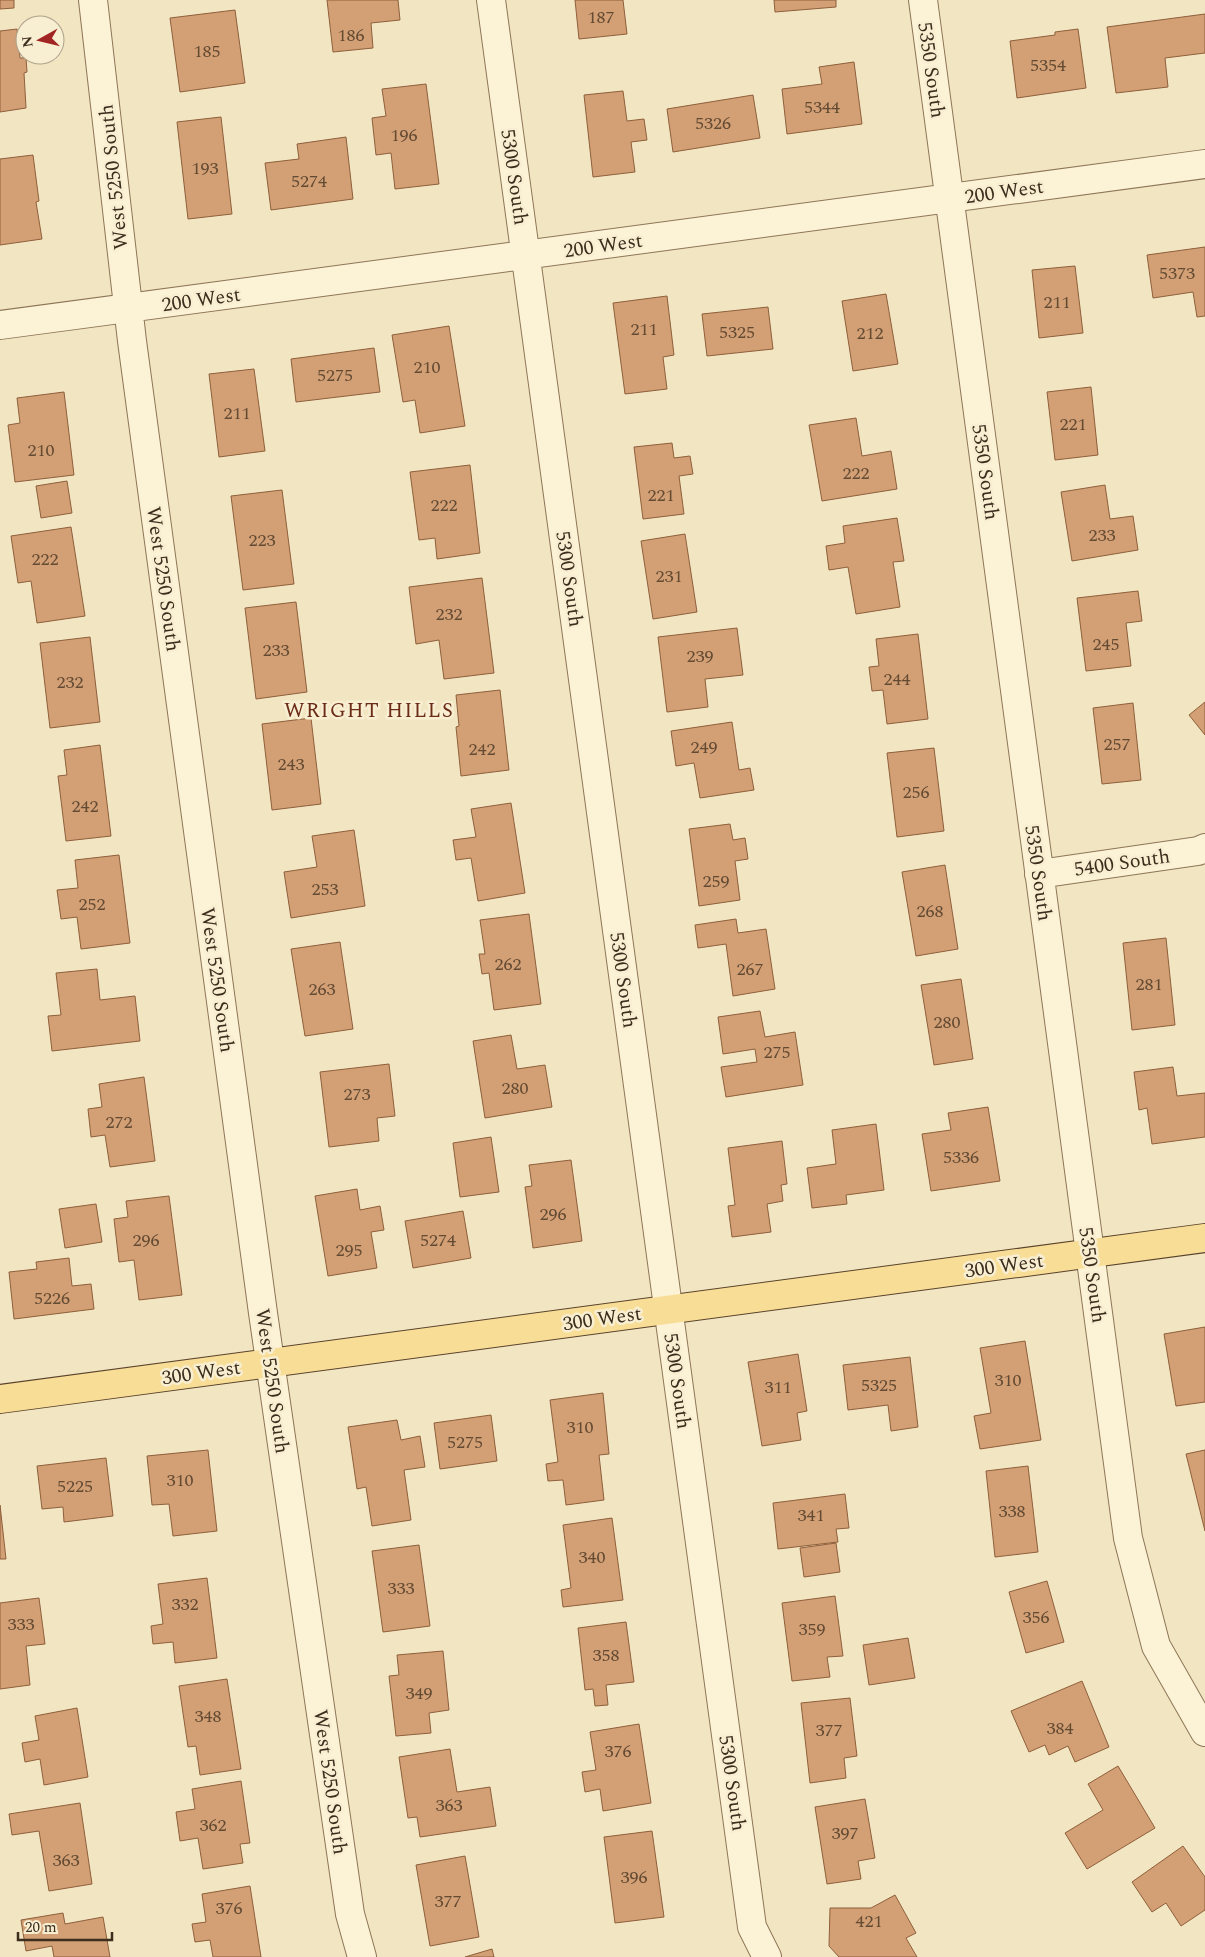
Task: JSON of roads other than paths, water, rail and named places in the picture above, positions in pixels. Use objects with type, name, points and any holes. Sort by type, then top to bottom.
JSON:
[{"type":"main road","name":"300 West","points":[[0,1399],[1205,1238]]},
{"type":"street","name":"West 5250 South","points":[[93,0],[128,309],[270,1362],[350,1914],[362,1957]]},
{"type":"street","name":"5300 South","points":[[491,0],[752,1927],[767,1957]]},
{"type":"street","name":"5350 South","points":[[923,0],[1128,1538],[1156,1646],[1205,1732]]},
{"type":"street","name":"200 West","points":[[0,325],[1205,164]]},
{"type":"street","name":"5400 South","points":[[1039,874],[1198,851],[1205,848]]},
{"type":"district","name":"WRIGHT HILLS","points":[[369,710]]}]
